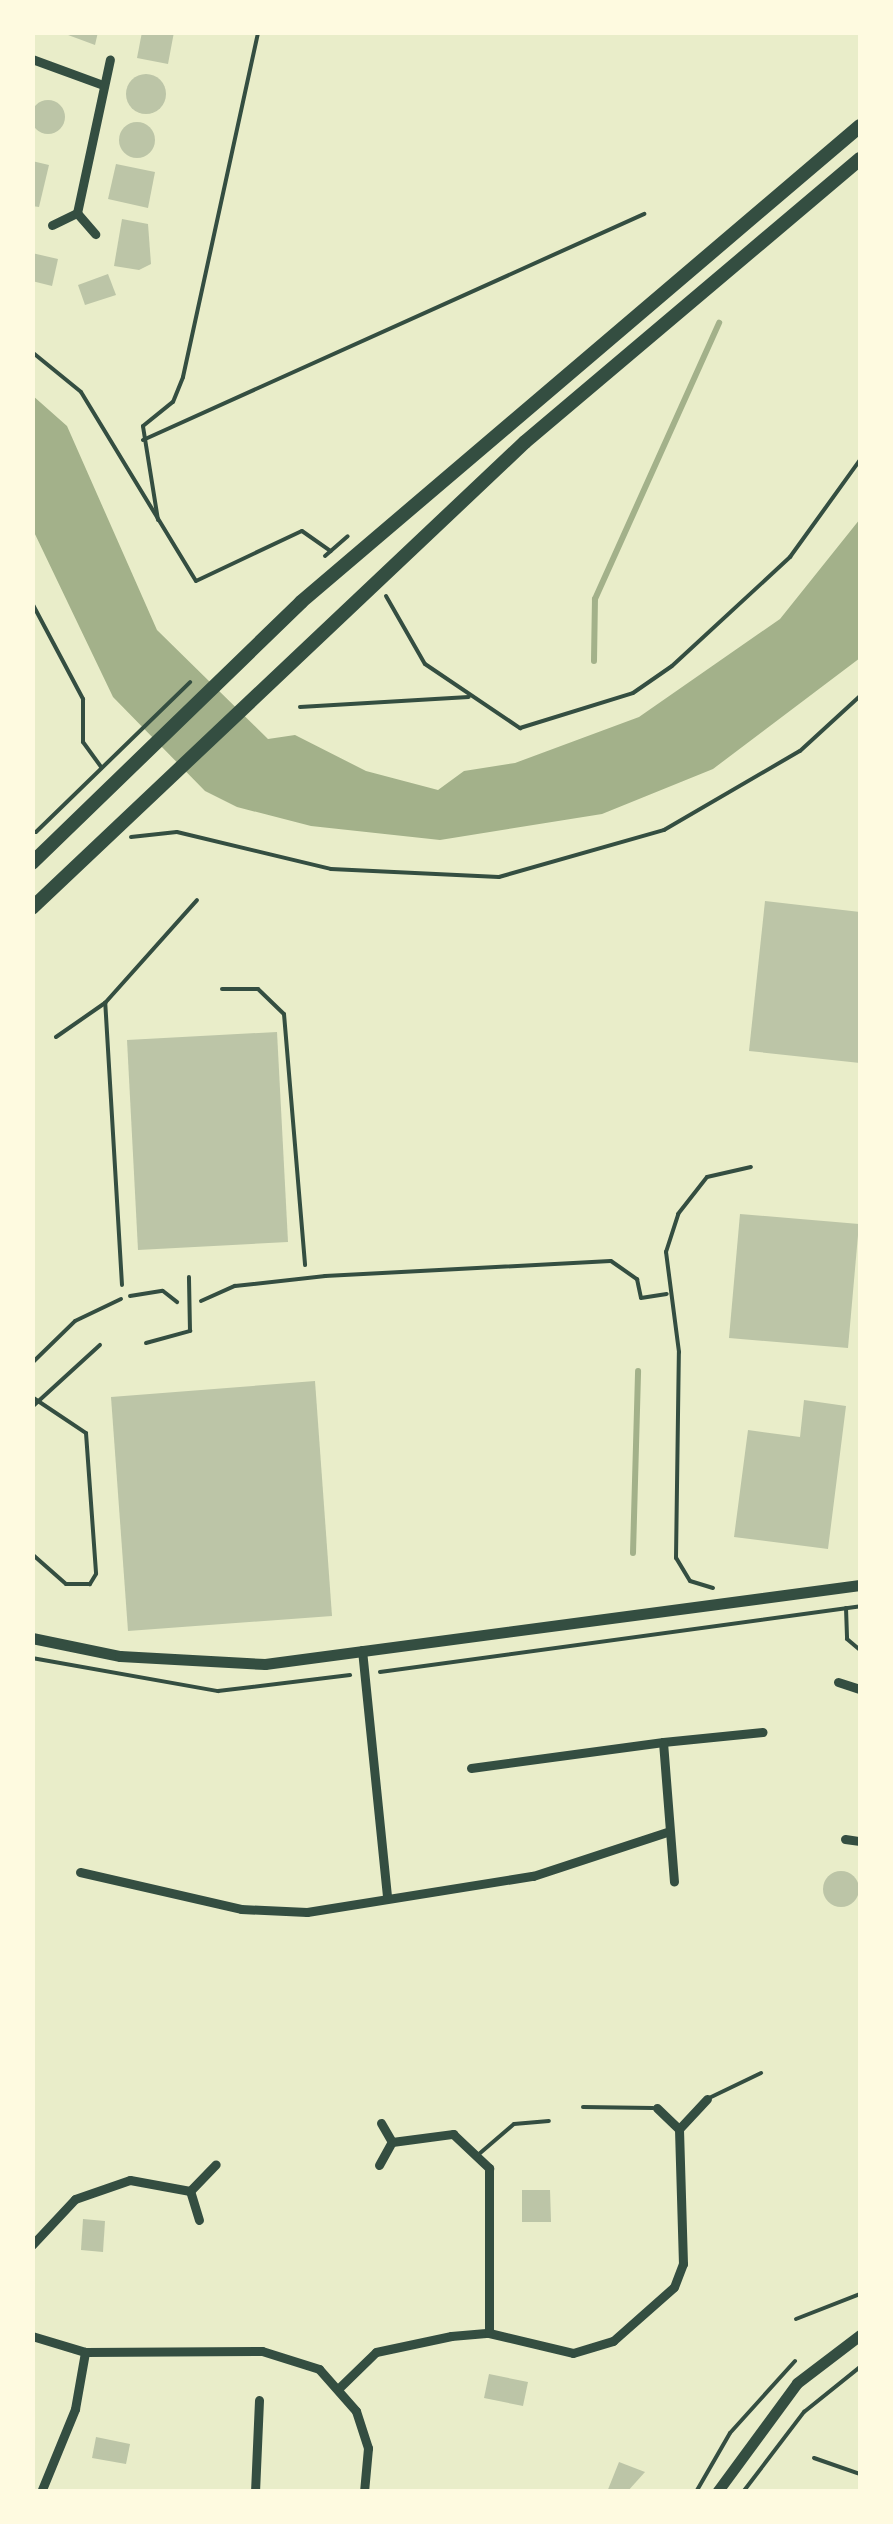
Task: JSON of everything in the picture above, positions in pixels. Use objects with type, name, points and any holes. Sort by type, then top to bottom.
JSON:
[{"type":"highway","points":[[32,863],[300,602],[860,126]]},
{"type":"highway","points":[[32,908],[344,607],[860,159]]},
{"type":"street","points":[[32,59],[103,85]]},
{"type":"street","points":[[95,234],[78,212],[110,59]]},
{"type":"street","points":[[52,225],[78,212]]},
{"type":"street","points":[[34,1637],[120,1656],[264,1664],[860,1586]]},
{"type":"street","points":[[362,1650],[388,1895]]},
{"type":"street","points":[[838,1682],[860,1688]]},
{"type":"street","points":[[471,1768],[763,1732]]},
{"type":"street","points":[[662,1742],[674,1882]]},
{"type":"street","points":[[80,1872],[241,1909],[307,1912],[388,1895],[534,1876],[668,1832]]},
{"type":"street","points":[[845,1839],[860,1841]]},
{"type":"street","points":[[679,2129],[707,2099]]},
{"type":"street","points":[[340,2387],[376,2352],[489,2333],[573,2352],[612,2340],[674,2287],[683,2264],[679,2129],[658,2108]]},
{"type":"street","points":[[381,2123],[392,2142]]},
{"type":"street","points":[[392,2142],[453,2134],[479,2154],[489,2168],[489,2333]]},
{"type":"street","points":[[380,2165],[392,2142]]},
{"type":"street","points":[[190,2191],[216,2164]]},
{"type":"street","points":[[32,2244],[75,2198],[130,2180],[190,2191]]},
{"type":"street","points":[[190,2191],[199,2220]]},
{"type":"street","points":[[717,2492],[797,2383],[860,2335]]},
{"type":"street","points":[[32,2336],[85,2352],[262,2352],[292,2356],[340,2387],[368,2448],[364,2492]]},
{"type":"street","points":[[41,2492],[75,2409],[85,2352]]},
{"type":"street","points":[[255,2492],[259,2400]]},
{"type":"lane","points":[[56,1038],[105,1004],[198,900]]},
{"type":"lane","points":[[222,989],[258,989],[284,1014],[305,1264]]},
{"type":"lane","points":[[105,1004],[122,1285]]},
{"type":"lane","points":[[146,1343],[190,1331],[195,1302],[190,1277]]},
{"type":"lane","points":[[32,1407],[34,1398],[100,1345]]},
{"type":"lane","points":[[32,1554],[66,1584],[90,1584],[96,1574],[86,1433],[34,1398]]},
{"type":"lane","points":[[707,2099],[761,2073]]},
{"type":"lane","points":[[583,2107],[658,2108]]},
{"type":"lane","points":[[479,2154],[514,2124],[549,2121]]},
{"type":"lane","points":[[796,2319],[860,2294]]},
{"type":"lane","points":[[814,2458],[860,2474]]},
{"type":"path","points":[[158,520],[142,440],[143,426],[173,402],[183,378],[258,32]]},
{"type":"path","points":[[142,440],[644,214]]},
{"type":"path","points":[[32,352],[80,392],[196,581],[302,531],[332,550]]},
{"type":"path","points":[[383,592],[425,664],[520,728],[633,692],[790,557],[860,460]]},
{"type":"path","points":[[32,602],[83,699],[83,742],[101,768]]},
{"type":"path","points":[[128,834],[140,841],[178,832],[331,868],[499,878],[664,830],[800,751],[860,696]]},
{"type":"path","points":[[300,707],[469,697]]},
{"type":"path","points":[[32,836],[112,757]]},
{"type":"path","points":[[718,1627],[712,1584],[690,1581],[676,1558],[679,1352],[667,1294],[666,1252],[678,1214],[707,1178],[750,1167]]},
{"type":"path","points":[[32,1362],[75,1322],[127,1296],[163,1292],[195,1302],[234,1286],[325,1276],[612,1261],[637,1279],[641,1298],[667,1294]]},
{"type":"path","points":[[846,1608],[847,1639],[860,1650]]},
{"type":"path","points":[[742,2492],[804,2412],[860,2368]]},
{"type":"shaded area","points":[[32,395],[67,426],[157,630],[268,739],[295,735],[366,771],[438,790],[464,771],[515,763],[639,717],[780,619],[860,519],[860,658],[713,769],[602,814],[440,840],[311,826],[237,807],[205,791],[113,697],[33,530]]},
{"type":"building","points":[[60,32],[98,32],[95,45]]},
{"type":"building","points":[[142,32],[174,32],[168,64],[137,58]]},
{"type":"building","points":[[146,74],[160,80],[166,94],[160,108],[146,114],[132,108],[126,94],[132,80]]},
{"type":"building","points":[[48,100],[60,105],[65,117],[60,129],[48,134],[36,129],[31,117],[36,105]]},
{"type":"building","points":[[137,122],[150,127],[155,140],[150,153],[137,158],[124,153],[119,140],[124,127]]},
{"type":"building","points":[[32,161],[49,165],[39,207],[32,206]]},
{"type":"building","points":[[116,164],[155,172],[148,208],[108,199]]},
{"type":"building","points":[[122,219],[148,224],[151,264],[139,270],[114,266]]},
{"type":"building","points":[[32,253],[58,259],[52,286],[32,281]]},
{"type":"building","points":[[108,274],[116,295],[85,305],[78,285]]},
{"type":"building","points":[[765,901],[860,912],[860,1063],[749,1051]]},
{"type":"building","points":[[277,1032],[288,1242],[138,1250],[127,1040]]},
{"type":"building","points":[[740,1214],[859,1224],[848,1348],[729,1338]]},
{"type":"building","points":[[315,1381],[332,1616],[128,1631],[111,1397]]},
{"type":"building","points":[[804,1400],[846,1406],[828,1549],[734,1537],[748,1430],[800,1437]]},
{"type":"building","points":[[841,1871],[854,1876],[859,1889],[854,1902],[841,1907],[828,1902],[823,1889],[828,1876]]},
{"type":"building","points":[[522,2190],[550,2190],[551,2222],[522,2222]]},
{"type":"building","points":[[83,2219],[105,2221],[103,2252],[81,2250]]},
{"type":"building","points":[[489,2374],[528,2382],[523,2406],[484,2398]]},
{"type":"building","points":[[96,2437],[130,2444],[126,2464],[92,2458]]},
{"type":"building","points":[[619,2462],[645,2472],[627,2492],[607,2492]]},
{"type":"waterway","points":[[594,661],[595,599],[719,323]]},
{"type":"waterway","points":[[633,1553],[638,1371]]}]
